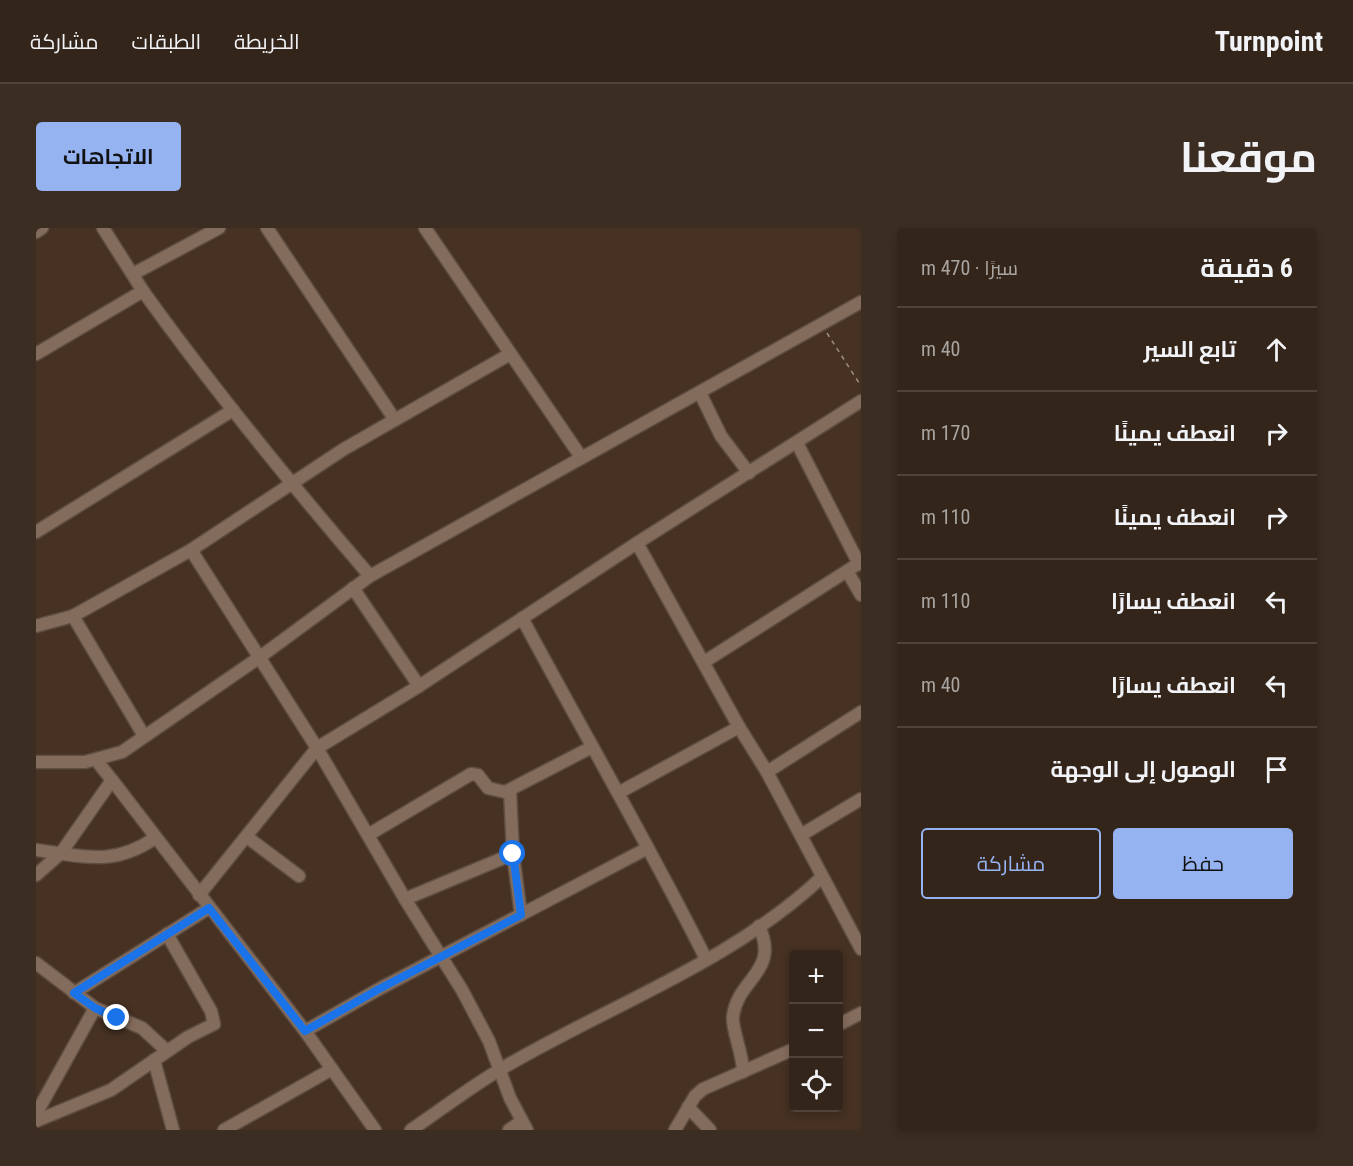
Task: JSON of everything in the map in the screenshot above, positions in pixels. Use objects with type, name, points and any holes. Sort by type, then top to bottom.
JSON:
[{"type":"street","points":[[36,232],[42,228]]},
{"type":"street","points":[[103,228],[143,291],[233,410],[290,483],[370,576]]},
{"type":"street","points":[[133,274],[219,228]]},
{"type":"street","points":[[267,228],[395,420]]},
{"type":"street","points":[[425,228],[581,457]]},
{"type":"street","points":[[36,354],[143,291]]},
{"type":"street","points":[[36,762],[96,760],[122,752],[260,657],[370,576],[861,302]]},
{"type":"street","points":[[36,626],[73,616],[191,550],[290,483],[510,354]]},
{"type":"street","points":[[700,393],[720,436],[749,473]]},
{"type":"street","points":[[200,895],[317,748],[419,686],[637,543],[861,401]]},
{"type":"street","points":[[36,532],[233,410]]},
{"type":"street","points":[[704,662],[860,563],[797,442]]},
{"type":"street","points":[[637,543],[739,728],[767,772],[861,949]]},
{"type":"street","points":[[191,550],[317,748],[482,1026],[525,1126],[509,1130]]},
{"type":"street","points":[[847,571],[861,595]]},
{"type":"street","points":[[353,588],[419,686]]},
{"type":"street","points":[[73,616],[144,736]]},
{"type":"street","points":[[522,618],[592,747],[620,792],[646,849],[706,959]]},
{"type":"street","points":[[767,772],[861,712]]},
{"type":"street","points":[[620,792],[739,728]]},
{"type":"street","points":[[368,836],[471,774],[478,775],[491,789],[501,792],[510,790],[592,747]]},
{"type":"street","points":[[96,760],[305,1031],[375,1130]]},
{"type":"street","points":[[36,875],[61,853],[112,780]]},
{"type":"street","points":[[510,790],[513,854],[521,915]]},
{"type":"street","points":[[801,835],[861,799]]},
{"type":"street","points":[[247,837],[300,876]]},
{"type":"street","points":[[36,850],[109,858],[135,850],[155,838]]},
{"type":"street","points":[[305,1031],[646,849]]},
{"type":"street","points":[[405,899],[513,854]]},
{"type":"street","points":[[411,1130],[500,1069],[706,959],[759,926],[801,896],[822,877]]},
{"type":"street","points":[[74,993],[209,908]]},
{"type":"street","points":[[743,1072],[742,1050],[732,1018],[741,998],[764,961],[766,944],[759,926]]},
{"type":"street","points":[[36,1121],[100,1095],[167,1051],[213,1025],[215,1021],[167,934]]},
{"type":"street","points":[[36,963],[95,1008],[142,1028],[167,1051]]},
{"type":"street","points":[[36,1114],[95,1008]]},
{"type":"street","points":[[843,1022],[861,1012]]},
{"type":"street","points":[[675,1130],[688,1107],[704,1089],[789,1051]]},
{"type":"street","points":[[154,1060],[173,1130]]},
{"type":"street","points":[[224,1130],[332,1069]]},
{"type":"street","points":[[688,1107],[710,1130]]},
{"type":"path","points":[[822,325],[861,386]]},
{"type":"route","points":[[117,1018],[95,1008],[74,993],[209,908],[305,1031],[379,989],[521,915],[513,854]]}]
